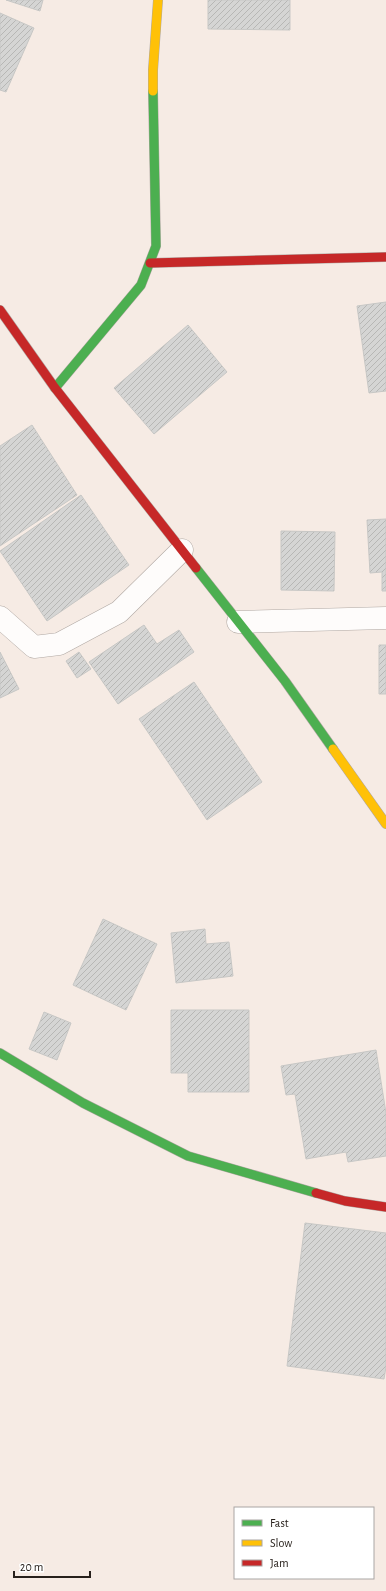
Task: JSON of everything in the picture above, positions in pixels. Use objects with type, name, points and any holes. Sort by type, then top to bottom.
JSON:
[{"type":"street","points":[[55,388],[141,285],[156,246],[153,70],[158,0]]},
{"type":"street","points":[[150,263],[386,257]]},
{"type":"street","points":[[0,310],[55,388],[285,681],[386,824]]},
{"type":"street","points":[[0,617],[34,647],[59,644],[119,612],[182,550]]},
{"type":"street","points":[[238,622],[386,618]]},
{"type":"street","points":[[0,1052],[82,1103],[188,1156],[345,1201],[386,1207]]},
{"type":"building","points":[[6,0],[43,0],[40,11]]},
{"type":"building","points":[[208,0],[290,0],[290,30],[208,29]]},
{"type":"building","points":[[0,13],[34,28],[6,92],[0,90]]},
{"type":"building","points":[[386,302],[386,391],[369,393],[357,306]]},
{"type":"building","points":[[188,325],[227,372],[154,434],[114,388]]},
{"type":"building","points":[[32,425],[77,495],[0,546],[0,446]]},
{"type":"building","points":[[81,495],[129,565],[47,621],[0,551]]},
{"type":"building","points":[[386,519],[386,591],[382,591],[382,572],[370,573],[367,520]]},
{"type":"building","points":[[281,531],[335,532],[334,591],[281,590]]},
{"type":"building","points":[[144,625],[157,644],[179,630],[194,652],[118,704],[89,662]]},
{"type":"building","points":[[379,645],[386,645],[386,694],[379,694]]},
{"type":"building","points":[[0,652],[19,689],[0,698]]},
{"type":"building","points":[[79,652],[91,669],[77,678],[66,661]]},
{"type":"building","points":[[194,682],[262,782],[207,820],[139,719]]},
{"type":"building","points":[[103,919],[157,944],[126,1010],[73,985]]},
{"type":"building","points":[[205,929],[206,944],[229,942],[233,976],[176,983],[171,933]]},
{"type":"building","points":[[171,1010],[249,1010],[249,1092],[188,1092],[188,1073],[171,1073]]},
{"type":"building","points":[[44,1012],[71,1023],[57,1060],[29,1049]]},
{"type":"building","points":[[376,1050],[386,1113],[386,1156],[348,1162],[346,1152],[306,1159],[295,1094],[286,1095],[281,1066]]},
{"type":"building","points":[[305,1223],[386,1233],[386,1367],[384,1379],[287,1366]]},
{"type":"traffic: fast","points":[[55,388],[141,285],[156,246],[153,91]]},
{"type":"traffic: fast","points":[[196,568],[285,681],[333,749]]},
{"type":"traffic: fast","points":[[0,1053],[83,1103],[188,1156],[316,1193]]},
{"type":"traffic: slow","points":[[153,91],[158,0]]},
{"type":"traffic: slow","points":[[333,749],[386,824]]},
{"type":"traffic: jam","points":[[150,263],[386,257]]},
{"type":"traffic: jam","points":[[0,310],[55,388],[196,568]]},
{"type":"traffic: jam","points":[[316,1193],[345,1201],[386,1207]]}]
